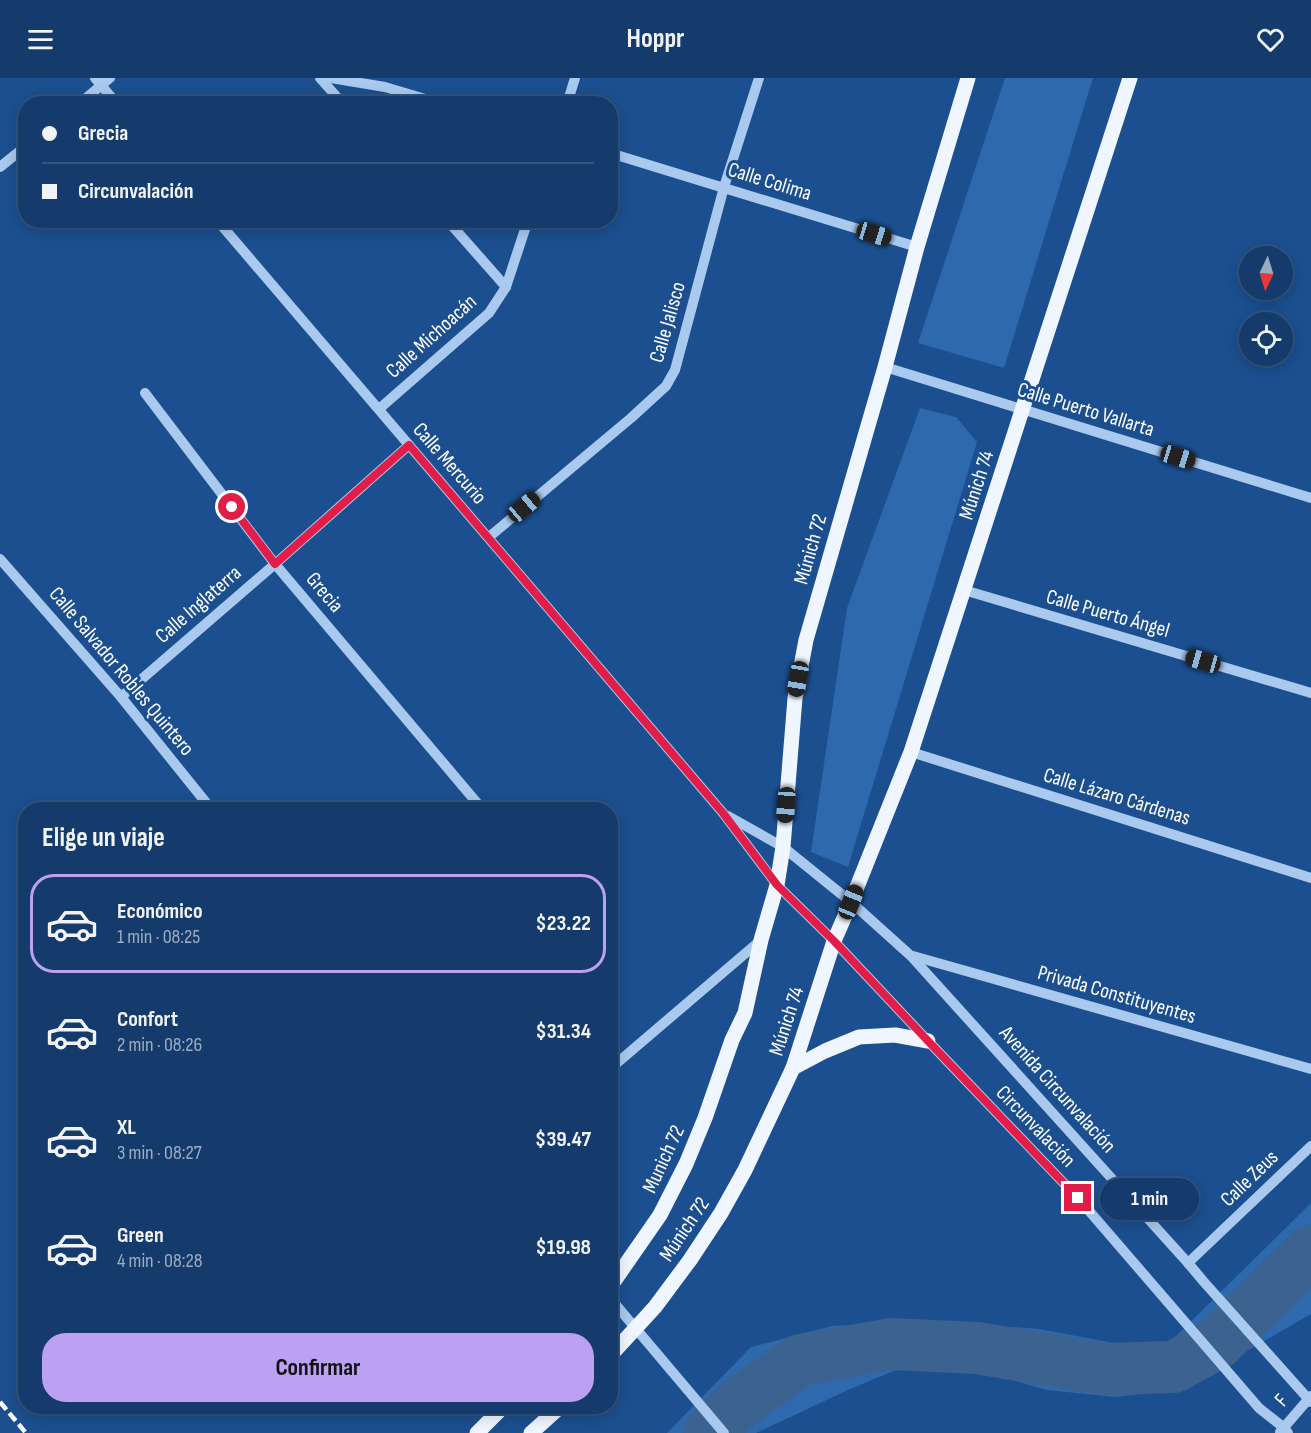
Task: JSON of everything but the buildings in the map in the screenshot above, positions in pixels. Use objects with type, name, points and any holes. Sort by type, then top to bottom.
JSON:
[{"type":"main road","name":"Múnich 72","points":[[732,1040],[745,1013],[761,940],[777,885],[783,847],[795,698],[806,640],[885,366],[916,248],[968,78]]},
{"type":"main road","name":"Múnich 74","points":[[772,1112],[793,1068],[834,941],[911,752],[1130,78]]},
{"type":"main road","points":[[793,1068],[859,1037],[896,1035],[928,1041]]},
{"type":"main road","name":"Munich 72","points":[[618,1275],[660,1215],[686,1164],[705,1118],[732,1040]]},
{"type":"main road","name":"Múnich 72","points":[[618,1347],[655,1307],[721,1213],[745,1170],[772,1112]]},
{"type":"main road","points":[[477,1433],[496,1414]]},
{"type":"main road","points":[[531,1433],[552,1414]]},
{"type":"street","points":[[320,78],[336,96]]},
{"type":"street","points":[[331,78],[386,82],[422,96]]},
{"type":"street","points":[[569,96],[574,78]]},
{"type":"street","name":"Calle Jalisco","points":[[489,537],[666,386],[675,370],[724,187],[759,78]]},
{"type":"street","points":[[87,96],[102,80],[112,96]]},
{"type":"street","points":[[0,167],[18,153]]},
{"type":"street","name":"Calle Colima","points":[[618,155],[916,248]]},
{"type":"street","name":"Calle Mercurio","points":[[225,228],[723,813],[777,885]]},
{"type":"street","points":[[454,228],[506,287]]},
{"type":"street","name":"Calle Michoacán","points":[[379,409],[489,313],[506,287],[525,228]]},
{"type":"street","name":"Calle Puerto Vallarta","points":[[885,366],[1311,498]]},
{"type":"street","name":"Grecia","points":[[145,393],[275,564],[476,802]]},
{"type":"street","name":"Calle Inglaterra","points":[[121,697],[409,445]]},
{"type":"street","name":"Calle Salvador Robles Quintero","points":[[0,559],[121,697],[206,802]]},
{"type":"street","name":"Calle Puerto Ángel","points":[[964,590],[1311,693]]},
{"type":"street","name":"Calle Lázaro Cárdenas","points":[[911,752],[1311,878]]},
{"type":"street","name":"Calle Mercurio","points":[[723,813],[783,847]]},
{"type":"street","name":"Avenida Circunvalación","points":[[783,847],[851,902],[911,956],[1188,1263],[1287,1377],[1310,1399]]},
{"type":"street","name":"Circunvalación","points":[[777,885],[834,941],[1078,1198],[1259,1408],[1283,1431]]},
{"type":"street","points":[[618,1062],[761,940]]},
{"type":"street","name":"Privada Constituyentes","points":[[911,956],[1311,1069]]},
{"type":"street","name":"Calle Zeus","points":[[1188,1263],[1311,1146]]},
{"type":"street","points":[[618,1308],[724,1433]]},
{"type":"street","name":"F","points":[[1283,1431],[1310,1399]]},
{"type":"shaded area","points":[[1005,78],[1093,78],[1004,368],[918,343]]},
{"type":"shaded area","points":[[920,408],[956,417],[977,442],[848,867],[811,852],[847,608]]},
{"type":"shaded area","points":[[1311,1203],[1311,1314],[1181,1389],[1115,1397],[1047,1390],[969,1368],[903,1367],[756,1433],[667,1433],[751,1347],[832,1326],[942,1322],[1039,1329],[1119,1344],[1167,1345]]},
{"type":"waterway","points":[[709,1433],[738,1404],[800,1360],[891,1344],[977,1348],[1104,1369],[1174,1367],[1219,1342],[1311,1251]]},
{"type":"railway","points":[[0,1402],[26,1433]]},
{"type":"route","points":[[232,507],[275,564],[409,445],[723,813],[777,885],[834,941],[1078,1198]]}]
